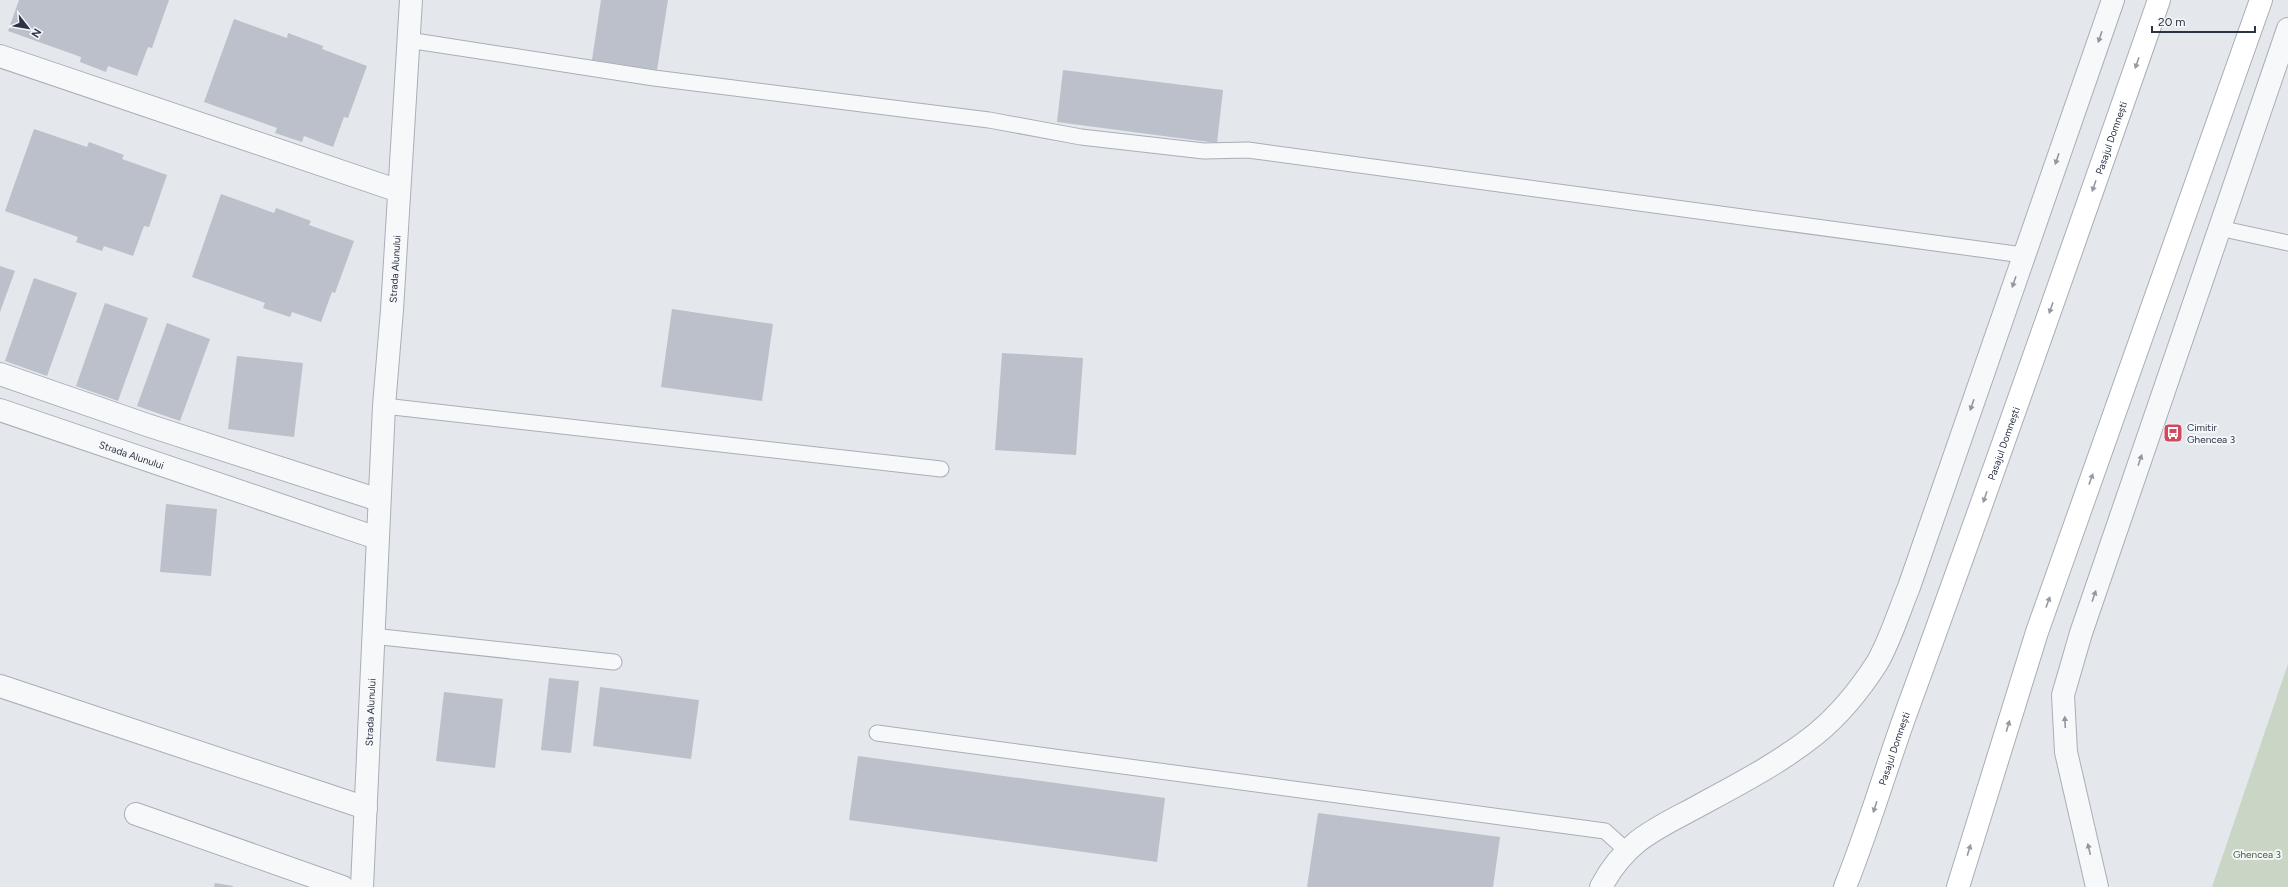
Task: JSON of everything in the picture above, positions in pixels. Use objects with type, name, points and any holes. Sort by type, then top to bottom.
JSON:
[{"type":"main road","name":"Pasajul Domnești","points":[[1845,887],[1866,836],[1905,716],[1954,586],[2160,0]]},
{"type":"main road","points":[[1958,887],[2037,632],[2261,0]]},
{"type":"street","name":"Strada Alunului","points":[[362,887],[372,636],[384,406],[411,0]]},
{"type":"street","points":[[1601,887],[1611,869],[1626,850],[1657,827],[1758,773],[1816,734],[1850,700],[1877,662],[1909,587],[2023,255],[2114,0]]},
{"type":"street","points":[[2097,887],[2066,752],[2063,695],[2081,633],[2288,29]]},
{"type":"street","points":[[0,56],[399,191]]},
{"type":"street","points":[[0,374],[147,425],[379,500]]},
{"type":"street","name":"Strada Alunului","points":[[0,410],[377,538]]},
{"type":"street","points":[[0,686],[366,808]]},
{"type":"street","points":[[136,814],[343,887]]},
{"type":"lane","points":[[408,40],[654,78],[989,120],[1081,137],[1204,151],[1248,150],[2023,255]]},
{"type":"lane","points":[[2219,228],[2288,243]]},
{"type":"lane","points":[[384,406],[941,469]]},
{"type":"lane","points":[[372,636],[614,662]]},
{"type":"lane","points":[[877,733],[1605,831],[1626,850]]},
{"type":"green space","name":"Ghencea 3","points":[[2288,664],[2288,887],[2212,887]]},
{"type":"building","points":[[19,0],[169,0],[152,48],[148,47],[137,76],[108,66],[106,72],[80,62],[81,57],[8,31]]},
{"type":"building","points":[[601,0],[668,0],[657,70],[592,60]]},
{"type":"building","points":[[234,19],[287,38],[288,33],[323,46],[322,49],[367,66],[348,118],[344,117],[333,147],[304,136],[302,142],[275,133],[277,128],[204,102]]},
{"type":"building","points":[[1063,70],[1223,90],[1217,143],[1057,122]]},
{"type":"building","points":[[34,129],[87,147],[89,142],[124,155],[122,159],[167,175],[149,227],[144,226],[133,256],[104,246],[102,251],[76,242],[78,237],[5,211]]},
{"type":"building","points":[[221,194],[274,213],[276,208],[311,221],[309,225],[354,241],[335,293],[332,292],[321,322],[292,312],[290,317],[263,308],[265,303],[192,277]]},
{"type":"building","points":[[0,266],[15,271],[0,312]]},
{"type":"building","points":[[34,278],[77,293],[47,376],[5,361]]},
{"type":"building","points":[[105,303],[148,318],[118,401],[76,386]]},
{"type":"building","points":[[672,309],[773,324],[762,401],[661,387]]},
{"type":"building","points":[[167,323],[210,339],[180,421],[137,406]]},
{"type":"building","points":[[1002,353],[1083,358],[1076,455],[995,450]]},
{"type":"building","points":[[237,356],[303,363],[294,437],[228,429]]},
{"type":"building","points":[[166,504],[217,509],[211,576],[160,572]]},
{"type":"building","points":[[549,678],[579,681],[571,753],[541,750]]},
{"type":"building","points":[[600,687],[699,700],[691,759],[593,746]]},
{"type":"building","points":[[444,692],[503,699],[495,768],[436,761]]},
{"type":"building","points":[[858,756],[1165,798],[1157,862],[849,820]]},
{"type":"building","points":[[1318,813],[1500,837],[1493,887],[1307,887]]},
{"type":"building","points":[[215,883],[233,886],[233,887],[214,887]]},
{"type":"place","name":"Cimitir Ghencea 3","points":[[2173,433]]}]
